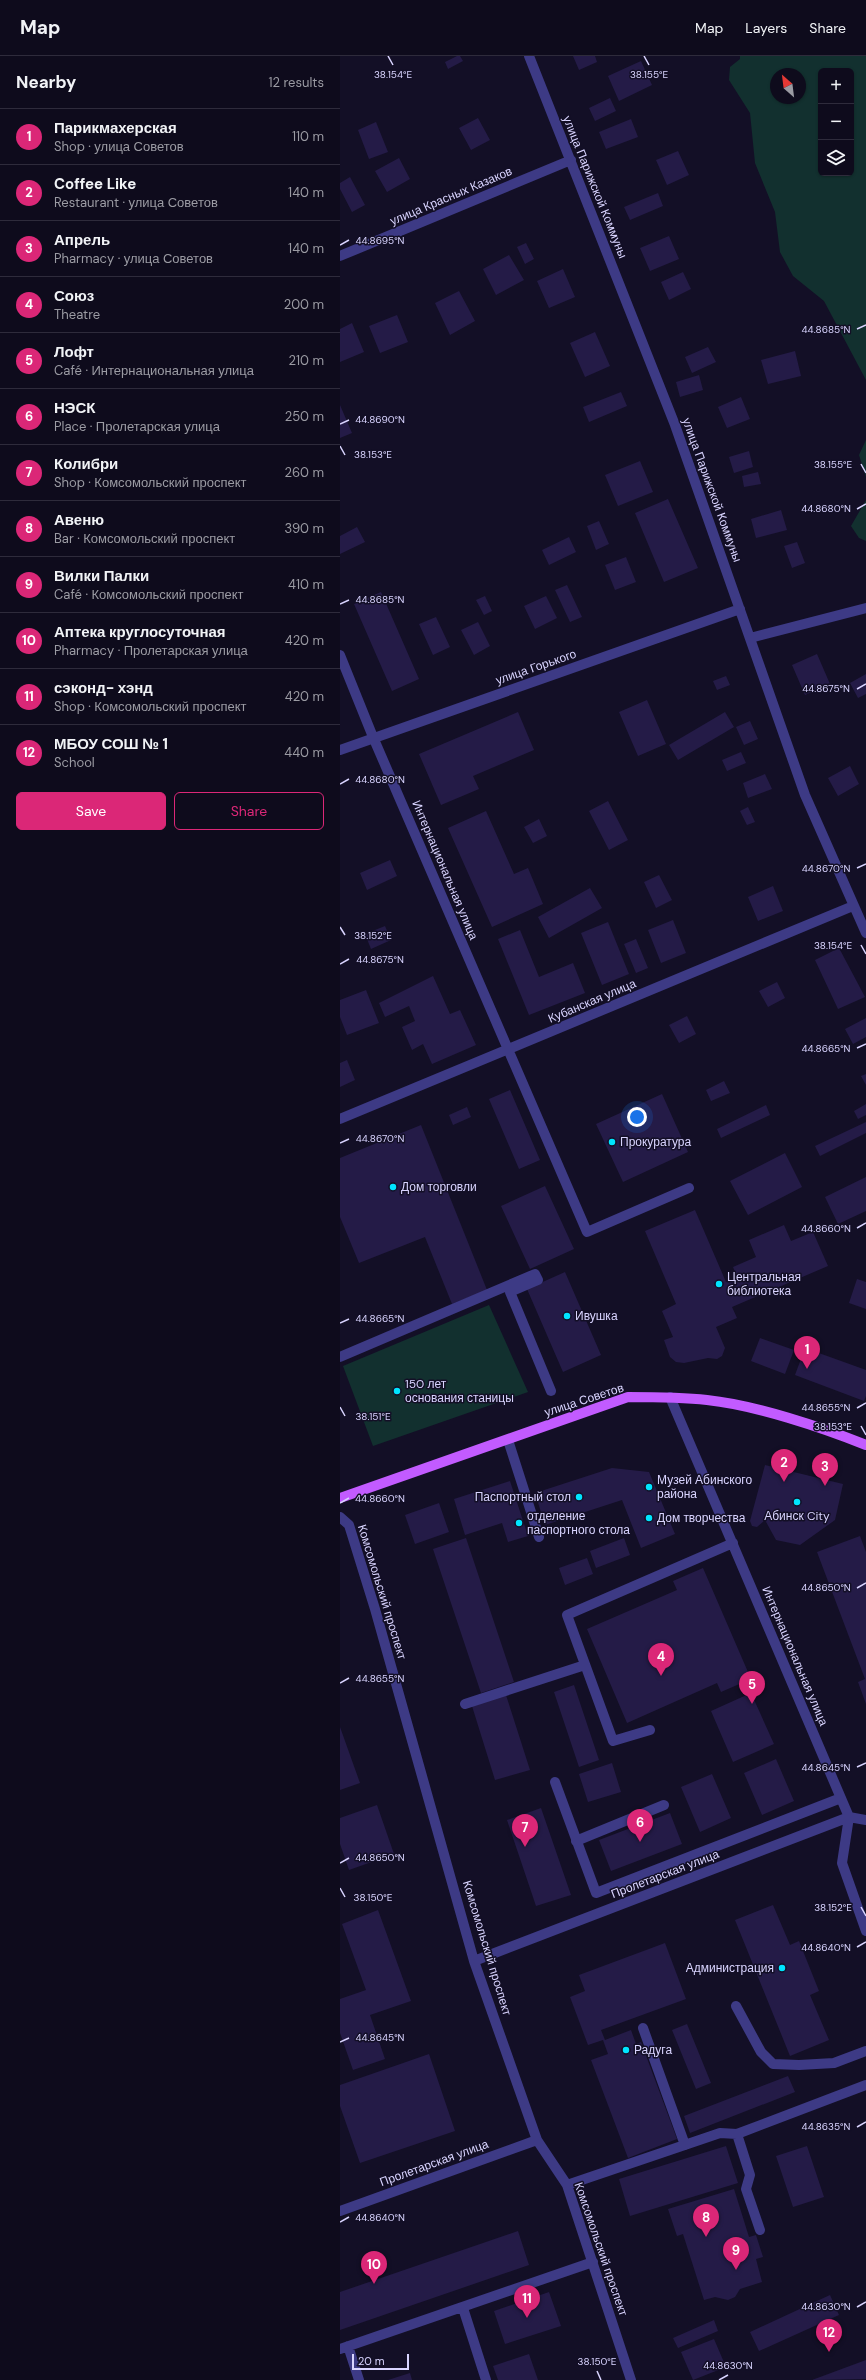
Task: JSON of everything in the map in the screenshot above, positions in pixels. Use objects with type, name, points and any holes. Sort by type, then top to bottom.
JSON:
[{"type":"main road","name":"улица Советов","points":[[340,1498],[628,1397],[670,1397],[709,1400],[776,1415],[866,1445]]},
{"type":"street","name":"улица Парижской Коммуны","points":[[529,56],[675,425],[805,796],[866,933]]},
{"type":"street","name":"улица Красных Казаков","points":[[340,256],[571,160]]},
{"type":"street","points":[[750,638],[866,608]]},
{"type":"street","name":"улица Горького","points":[[340,750],[373,737],[740,609]]},
{"type":"street","name":"Интернациональная улица","points":[[340,654],[373,737],[587,1232],[689,1188]]},
{"type":"street","name":"Кубанская улица","points":[[340,1119],[854,906]]},
{"type":"street","points":[[340,1357],[535,1274],[538,1280],[510,1292],[551,1391]]},
{"type":"street","name":"Интернациональная улица","points":[[670,1397],[849,1817]]},
{"type":"street","points":[[508,1440],[539,1537]]},
{"type":"street","name":"Комсомольский проспект","points":[[340,1517],[349,1525],[375,1609],[474,1961],[537,2140],[567,2185],[631,2380]]},
{"type":"street","points":[[650,1730],[613,1742],[567,1615],[733,1543]]},
{"type":"street","points":[[465,1704],[585,1665]]},
{"type":"street","points":[[555,1782],[596,1893],[841,1798]]},
{"type":"street","points":[[576,1841],[664,1805]]},
{"type":"street","points":[[866,1820],[849,1817],[842,1863],[866,1931]]},
{"type":"street","name":"Пролетарская улица","points":[[474,1961],[849,1817]]},
{"type":"street","points":[[736,2006],[761,2052],[773,2064],[834,2064],[866,2051]]},
{"type":"street","points":[[643,2028],[685,2145]]},
{"type":"street","points":[[567,2185],[720,2133],[737,2134],[866,2085]]},
{"type":"street","points":[[737,2134],[750,2174],[746,2189],[760,2230]]},
{"type":"street","name":"Пролетарская улица","points":[[340,2211],[537,2140]]},
{"type":"street","points":[[359,2380],[344,2348],[593,2262]]},
{"type":"street","points":[[463,2308],[486,2380]]},
{"type":"green space","points":[[740,56],[866,56],[866,380],[824,301],[793,276],[780,252],[775,212],[755,163],[750,113],[729,80],[730,67],[740,59]]},
{"type":"green space","points":[[866,440],[866,477],[859,455]]},
{"type":"green space","points":[[866,500],[866,541],[859,538],[851,526]]},
{"type":"green space","points":[[489,1305],[528,1392],[373,1446],[343,1366]]},
{"type":"building","points":[[460,56],[463,61],[448,69],[445,62]]},
{"type":"building","points":[[573,56],[595,56],[597,62],[579,70]]},
{"type":"building","points":[[641,61],[652,85],[619,101],[608,76]]},
{"type":"building","points":[[610,98],[616,111],[595,121],[589,108]]},
{"type":"building","points":[[478,118],[490,140],[471,150],[459,128]]},
{"type":"building","points":[[631,119],[638,137],[606,149],[599,132]]},
{"type":"building","points":[[376,122],[388,152],[369,159],[358,130]]},
{"type":"building","points":[[678,151],[689,175],[667,185],[656,160]]},
{"type":"building","points":[[399,158],[410,179],[387,192],[375,171]]},
{"type":"building","points":[[350,177],[365,205],[352,212],[340,189],[340,183]]},
{"type":"building","points":[[658,193],[663,206],[630,220],[624,207]]},
{"type":"building","points":[[669,236],[679,259],[650,271],[640,248]]},
{"type":"building","points":[[526,243],[534,259],[525,264],[517,247]]},
{"type":"building","points":[[509,255],[524,280],[496,295],[483,269]]},
{"type":"building","points":[[563,269],[575,297],[549,308],[537,281]]},
{"type":"building","points":[[683,272],[691,289],[669,300],[661,282]]},
{"type":"building","points":[[459,291],[475,321],[450,335],[435,303]]},
{"type":"building","points":[[397,315],[408,342],[380,353],[369,326]]},
{"type":"building","points":[[352,323],[364,352],[340,362],[340,329]]},
{"type":"building","points":[[595,332],[610,366],[585,377],[570,343]]},
{"type":"building","points":[[708,347],[716,362],[692,373],[685,357]]},
{"type":"building","points":[[795,351],[801,376],[768,384],[761,360]]},
{"type":"building","points":[[699,375],[703,390],[680,397],[676,382]]},
{"type":"building","points":[[621,392],[627,406],[589,422],[583,407]]},
{"type":"building","points":[[741,397],[750,419],[727,428],[718,407]]},
{"type":"building","points":[[340,405],[352,433],[340,438]]},
{"type":"building","points":[[749,451],[753,467],[734,473],[729,457]]},
{"type":"building","points":[[640,461],[653,492],[618,506],[605,475]]},
{"type":"building","points":[[758,472],[761,484],[744,487],[742,476]]},
{"type":"building","points":[[668,499],[698,568],[664,582],[635,513]]},
{"type":"building","points":[[781,510],[787,530],[756,538],[751,519]]},
{"type":"building","points":[[599,521],[609,544],[596,550],[587,526]]},
{"type":"building","points":[[357,527],[365,542],[340,554],[340,536]]},
{"type":"building","points":[[569,537],[576,552],[549,565],[542,550]]},
{"type":"building","points":[[797,542],[805,563],[792,568],[784,546]]},
{"type":"building","points":[[626,557],[636,582],[615,590],[605,565]]},
{"type":"building","points":[[567,585],[582,617],[570,622],[555,590]]},
{"type":"building","points":[[381,592],[419,679],[392,691],[354,604]]},
{"type":"building","points":[[485,596],[492,611],[484,615],[476,600]]},
{"type":"building","points":[[546,596],[557,618],[535,629],[524,606]]},
{"type":"building","points":[[436,617],[450,647],[433,655],[419,624]]},
{"type":"building","points":[[478,622],[490,646],[474,655],[461,630]]},
{"type":"building","points":[[817,654],[830,684],[805,695],[792,665]]},
{"type":"building","points":[[866,674],[866,694],[858,698],[850,683]]},
{"type":"building","points":[[726,676],[730,685],[717,690],[713,681]]},
{"type":"building","points":[[647,700],[666,744],[638,756],[619,712]]},
{"type":"building","points":[[518,712],[534,750],[473,776],[479,789],[441,805],[419,754]]},
{"type":"building","points":[[725,712],[734,727],[678,760],[669,745]]},
{"type":"building","points":[[750,721],[758,739],[744,745],[736,727]]},
{"type":"building","points":[[741,752],[746,763],[727,771],[722,760]]},
{"type":"building","points":[[850,766],[859,784],[838,796],[828,778]]},
{"type":"building","points":[[765,774],[772,789],[748,798],[743,783]]},
{"type":"building","points":[[608,801],[628,840],[609,850],[589,811]]},
{"type":"building","points":[[748,807],[755,822],[747,825],[740,811]]},
{"type":"building","points":[[486,811],[514,874],[528,868],[543,904],[492,927],[448,828]]},
{"type":"building","points":[[539,819],[547,836],[533,843],[524,827]]},
{"type":"building","points":[[390,860],[397,876],[367,890],[360,873]]},
{"type":"building","points":[[659,875],[672,900],[656,908],[644,882]]},
{"type":"building","points":[[773,886],[783,911],[758,921],[748,897]]},
{"type":"building","points":[[590,888],[602,908],[549,938],[538,917]]},
{"type":"building","points":[[673,920],[686,953],[661,963],[648,930]]},
{"type":"building","points":[[608,922],[629,974],[602,985],[581,933]]},
{"type":"building","points":[[385,926],[391,940],[371,949],[365,934]]},
{"type":"building","points":[[520,930],[539,977],[573,963],[585,993],[529,1015],[498,939]]},
{"type":"building","points":[[636,939],[648,968],[636,973],[624,944]]},
{"type":"building","points":[[839,948],[865,997],[838,1009],[815,960]]},
{"type":"building","points":[[433,976],[450,1014],[460,1010],[476,1045],[432,1064],[423,1044],[412,1050],[402,1027],[415,1021],[409,1006],[385,1017],[379,1003]]},
{"type":"building","points":[[777,982],[785,998],[768,1007],[759,991]]},
{"type":"building","points":[[366,990],[379,1023],[347,1035],[340,1017],[340,1000]]},
{"type":"building","points":[[687,1016],[696,1034],[679,1043],[669,1025]]},
{"type":"building","points":[[866,1018],[866,1037],[853,1044],[845,1029]]},
{"type":"building","points":[[347,1060],[355,1080],[340,1087],[340,1063]]},
{"type":"building","points":[[866,1074],[866,1085],[861,1076]]},
{"type":"building","points":[[724,1081],[730,1093],[711,1101],[706,1090]]},
{"type":"building","points":[[510,1090],[540,1160],[519,1169],[489,1099]]},
{"type":"building","points":[[662,1094],[688,1152],[623,1182],[596,1124]]},
{"type":"building","points":[[866,1104],[866,1115],[858,1119],[854,1111]]},
{"type":"building","points":[[766,1105],[770,1115],[721,1138],[717,1129]]},
{"type":"building","points":[[467,1107],[471,1117],[453,1125],[449,1115]]},
{"type":"building","points":[[866,1122],[866,1133],[820,1156],[815,1146]]},
{"type":"building","name":"Дом торговли","points":[[421,1125],[487,1290],[452,1304],[425,1237],[359,1263],[340,1217],[340,1158]]},
{"type":"building","points":[[785,1153],[802,1187],[748,1215],[730,1181]]},
{"type":"building","points":[[866,1177],[866,1211],[838,1224],[825,1197]]},
{"type":"building","points":[[545,1186],[574,1249],[530,1269],[501,1206]]},
{"type":"building","points":[[695,1210],[726,1282],[737,1277],[733,1267],[756,1257],[749,1240],[784,1225],[791,1241],[813,1232],[828,1266],[732,1307],[737,1318],[716,1327],[725,1348],[722,1356],[717,1359],[708,1358],[684,1363],[676,1362],[670,1357],[664,1340],[673,1337],[662,1311],[676,1304],[645,1231]]},
{"type":"building","points":[[565,1272],[601,1355],[563,1372],[527,1289]]},
{"type":"building","points":[[857,1279],[866,1282],[866,1309],[849,1303]]},
{"type":"building","points":[[760,1338],[794,1350],[785,1374],[751,1361]]},
{"type":"building","points":[[805,1348],[866,1370],[866,1396],[864,1401],[795,1375]]},
{"type":"building","name":"Абинск City","points":[[765,1465],[843,1484],[835,1520],[800,1545],[776,1540],[765,1520],[757,1527],[752,1526],[750,1521]]},
{"type":"building","points":[[612,1468],[649,1472],[675,1534],[641,1548],[622,1500],[545,1525],[535,1493]]},
{"type":"building","points":[[510,1481],[528,1536],[508,1542],[502,1523],[465,1535],[454,1499]]},
{"type":"building","points":[[439,1503],[449,1532],[415,1544],[405,1515]]},
{"type":"building","points":[[860,1536],[866,1552],[866,1704],[858,1682],[865,1679],[817,1552]]},
{"type":"building","points":[[466,1538],[514,1682],[481,1693],[433,1549]]},
{"type":"building","points":[[624,1538],[630,1555],[596,1568],[590,1551]]},
{"type":"building","points":[[587,1558],[593,1574],[565,1585],[559,1568]]},
{"type":"building","points":[[703,1568],[751,1679],[721,1692],[717,1683],[627,1723],[587,1629],[677,1590],[673,1581]]},
{"type":"building","points":[[574,1685],[599,1760],[579,1767],[554,1692]]},
{"type":"building","points":[[751,1693],[774,1744],[733,1762],[711,1711]]},
{"type":"building","points":[[506,1695],[530,1770],[495,1780],[472,1706]]},
{"type":"building","points":[[340,1727],[360,1783],[340,1790]]},
{"type":"building","points":[[776,1759],[794,1801],[762,1815],[744,1773]]},
{"type":"building","points":[[612,1763],[621,1792],[588,1802],[579,1774]]},
{"type":"building","points":[[712,1774],[731,1818],[700,1832],[681,1787]]},
{"type":"building","points":[[377,1805],[394,1854],[349,1870],[340,1844],[340,1818]]},
{"type":"building","points":[[541,1808],[571,1895],[536,1906],[507,1820]]},
{"type":"building","points":[[670,1813],[682,1844],[611,1871],[599,1840]]},
{"type":"building","name":"Администрация","points":[[773,1905],[790,1945],[799,1941],[819,1991],[810,1995],[829,2040],[790,2056],[735,1920]]},
{"type":"building","points":[[378,1910],[411,2001],[370,2015],[385,2059],[353,2070],[340,2033],[340,1999],[366,1990],[342,1924]]},
{"type":"building","name":"Радуга","points":[[665,1943],[686,1999],[601,2030],[605,2040],[631,2030],[636,2044],[641,2042],[677,2139],[628,2158],[591,2060],[608,2054],[603,2040],[588,2045],[570,1997],[585,1991],[579,1975]]},
{"type":"building","points":[[687,2024],[711,2083],[696,2089],[672,2030]]},
{"type":"building","points":[[429,2054],[455,2131],[360,2163],[340,2106],[340,2085]]},
{"type":"building","points":[[788,2076],[795,2092],[690,2133],[684,2116]]},
{"type":"building","points":[[726,2146],[738,2183],[630,2216],[619,2179]]},
{"type":"building","points":[[807,2146],[824,2197],[793,2207],[776,2156]]},
{"type":"building","points":[[734,2189],[749,2237],[756,2235],[763,2257],[756,2259],[762,2282],[740,2289],[735,2297],[728,2300],[715,2297],[704,2300],[683,2234],[677,2236],[668,2209]]},
{"type":"building","points":[[518,2231],[529,2265],[340,2330],[340,2292]]},
{"type":"building","points":[[549,2292],[561,2326],[505,2344],[494,2311]]},
{"type":"building","points":[[830,2295],[839,2315],[759,2351],[750,2332]]},
{"type":"building","points":[[714,2320],[718,2331],[678,2348],[673,2338]]},
{"type":"building","points":[[714,2339],[726,2367],[693,2380],[681,2352]]},
{"type":"building","points":[[529,2354],[538,2380],[498,2380],[493,2366]]},
{"type":"building","points":[[866,2360],[866,2379],[812,2380]]},
{"type":"building","points":[[410,2373],[412,2380],[388,2380]]},
{"type":"place","name":"Прокуратура","points":[[612,1142]]},
{"type":"place","name":"Дом торговли","points":[[393,1187]]},
{"type":"place","name":"Центральная библиотека","points":[[719,1284]]},
{"type":"place","name":"Ивушка","points":[[567,1316]]},
{"type":"place","name":"Парикмахерская","points":[[807,1369]]},
{"type":"place","name":"150 лет основания станицы","points":[[397,1391]]},
{"type":"place","name":"Coffee Like","points":[[784,1482]]},
{"type":"place","name":"Апрель","points":[[825,1486]]},
{"type":"place","name":"Музей Абинского района","points":[[649,1487]]},
{"type":"place","name":"Паспортный стол","points":[[579,1497]]},
{"type":"place","name":"Абинск City","points":[[797,1502]]},
{"type":"place","name":"Дом творчества","points":[[649,1518]]},
{"type":"place","name":"отделение паспортного стола","points":[[519,1523]]},
{"type":"place","name":"Союз","points":[[661,1676]]},
{"type":"place","name":"Лофт","points":[[752,1704]]},
{"type":"place","name":"НЭСК","points":[[640,1842]]},
{"type":"place","name":"Колибри","points":[[525,1847]]},
{"type":"place","name":"Администрация","points":[[782,1968]]},
{"type":"place","name":"Радуга","points":[[626,2050]]},
{"type":"place","name":"Авеню","points":[[706,2237]]},
{"type":"place","name":"Вилки Палки","points":[[736,2270]]},
{"type":"place","name":"Аптека круглосуточная","points":[[374,2284]]},
{"type":"place","name":"сэконд- хэнд","points":[[527,2318]]},
{"type":"place","name":"МБОУ СОШ № 1","points":[[829,2352]]}]
